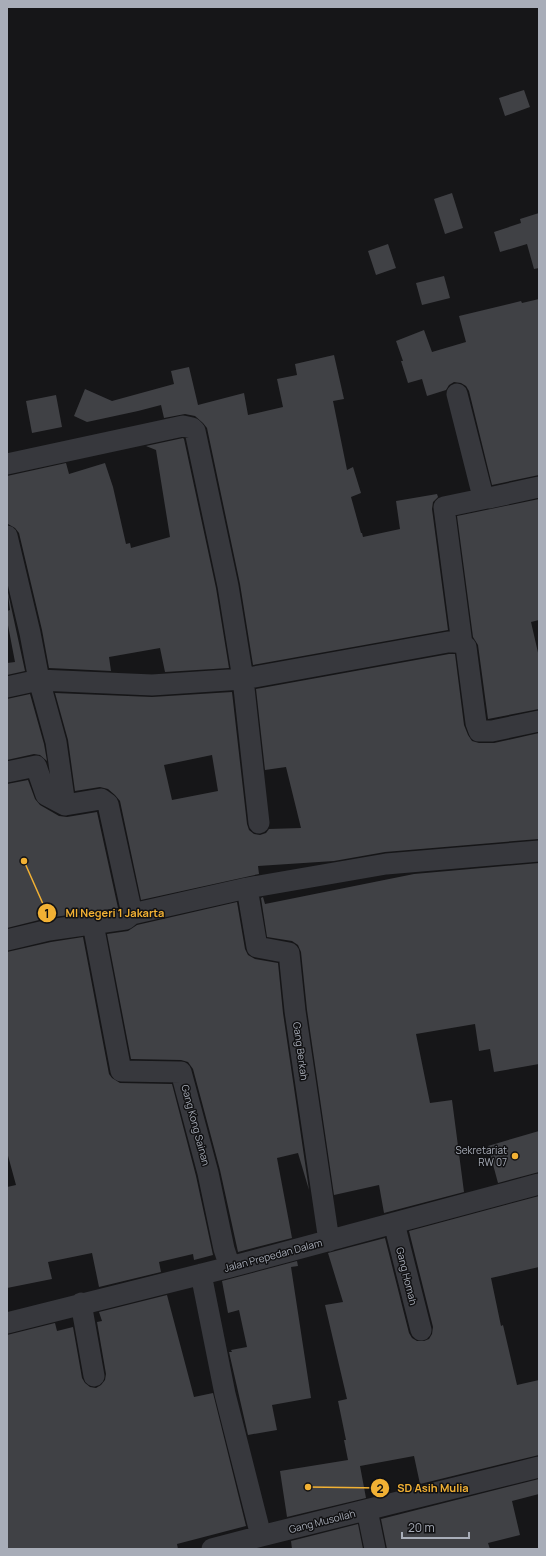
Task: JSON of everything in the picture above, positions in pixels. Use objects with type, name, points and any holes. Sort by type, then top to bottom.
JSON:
[{"type":"street","points":[[457,394],[482,494],[487,498]]},
{"type":"street","points":[[7,464],[182,426],[192,428],[195,431],[228,586],[242,679],[259,823]]},
{"type":"street","points":[[462,644],[444,507],[539,487]]},
{"type":"street","points":[[7,536],[27,618],[39,680],[56,742],[65,806]]},
{"type":"street","points":[[7,687],[39,680],[152,685],[242,679],[448,642],[456,642],[466,647],[476,723],[479,731],[492,731],[539,722]]},
{"type":"street","points":[[7,772],[36,766],[46,795],[65,806],[101,799],[108,804],[132,914]]},
{"type":"street","points":[[7,940],[49,930],[126,919],[132,914],[247,888],[386,864],[539,851]]},
{"type":"street","name":"Gang Berkah","points":[[247,888],[258,947],[289,953],[295,1011],[329,1240]]},
{"type":"street","name":"Gang Kong Sainan","points":[[93,924],[121,1071],[181,1072],[208,1173],[224,1249],[230,1267]]},
{"type":"street","name":"Jalan Prepedan Dalam","points":[[7,1323],[81,1303],[230,1267],[539,1184]]},
{"type":"street","name":"Gang Homah","points":[[394,1223],[421,1330]]},
{"type":"street","points":[[201,1274],[225,1394],[261,1536]]},
{"type":"street","points":[[81,1303],[94,1376]]},
{"type":"street","points":[[367,1510],[539,1467]]},
{"type":"street","name":"Gang Musollah","points":[[212,1549],[367,1510],[375,1549]]},
{"type":"building","points":[[524,90],[530,107],[505,116],[499,98]]},
{"type":"building","points":[[452,193],[463,228],[445,234],[434,199]]},
{"type":"building","points":[[539,213],[539,268],[534,269],[527,244],[500,252],[494,232],[521,223],[520,219]]},
{"type":"building","points":[[388,244],[396,268],[376,275],[368,251]]},
{"type":"building","points":[[444,276],[450,298],[422,305],[416,283]]},
{"type":"building","points":[[539,299],[539,475],[492,485],[469,391],[466,386],[461,383],[454,382],[449,385],[446,390],[427,396],[422,379],[408,383],[401,361],[403,361],[396,341],[424,330],[432,352],[466,342],[459,316],[521,301],[522,303]]},
{"type":"building","points":[[334,355],[344,399],[333,401],[347,470],[353,467],[361,493],[351,497],[361,533],[363,537],[400,529],[396,501],[437,494],[438,497],[433,502],[432,509],[448,630],[253,665],[240,584],[207,428],[195,416],[185,414],[164,418],[161,405],[87,422],[74,416],[85,389],[112,401],[174,384],[171,371],[189,367],[198,405],[244,393],[248,415],[283,407],[277,379],[297,375],[295,364]]},
{"type":"building","points":[[56,395],[62,427],[32,433],[26,401]]},
{"type":"building","points":[[183,438],[216,588],[229,668],[165,672],[160,648],[109,657],[111,671],[49,668],[42,630],[19,533],[7,522],[7,476],[66,463],[69,474],[105,463],[113,487],[126,544],[130,543],[131,548],[170,537],[156,450],[146,446]]},
{"type":"building","points":[[539,499],[539,620],[531,622],[539,657],[539,709],[488,719],[478,645],[473,637],[457,516]]},
{"type":"building","points":[[7,588],[25,671],[7,675],[7,663],[15,662],[7,620],[7,611],[10,610]]},
{"type":"building","points":[[455,654],[464,725],[472,741],[479,743],[494,743],[539,733],[539,839],[385,852],[334,861],[258,866],[259,874],[141,900],[120,801],[108,789],[100,787],[75,791],[68,740],[55,693],[152,697],[232,692],[247,824],[249,830],[254,834],[260,835],[266,833],[269,829],[301,828],[286,767],[265,770],[256,689]],"holes":[[[212,755],[218,791],[172,800],[164,765]]]},
{"type":"building","points":[[30,694],[44,744],[47,761],[40,755],[34,754],[7,760],[7,699]]},
{"type":"building","points":[[28,780],[35,799],[40,805],[59,816],[67,817],[97,812],[118,908],[47,918],[7,928],[7,784]]},
{"type":"building","points":[[539,863],[539,1064],[494,1072],[490,1049],[479,1051],[475,1024],[416,1034],[430,1103],[452,1100],[464,1192],[384,1213],[379,1185],[334,1195],[307,1010],[301,952],[298,945],[292,941],[267,937],[261,898],[263,897],[265,904],[414,874]]},
{"type":"building","points":[[237,902],[245,949],[248,955],[255,959],[278,963],[283,1013],[309,1190],[298,1153],[277,1158],[292,1238],[238,1252],[220,1170],[193,1069],[188,1062],[181,1060],[131,1059],[107,934],[128,931],[137,925]]},
{"type":"building","points":[[83,937],[109,1074],[120,1083],[172,1084],[196,1176],[213,1255],[194,1260],[193,1254],[159,1262],[161,1272],[99,1287],[92,1253],[48,1262],[52,1279],[7,1288],[7,1187],[16,1185],[7,1152],[7,952],[51,942]]},
{"type":"building","name":"Sekretariat RW 07","points":[[539,1131],[539,1172],[498,1183],[488,1146]]},
{"type":"building","points":[[539,1196],[539,1267],[491,1278],[501,1326],[503,1325],[517,1385],[539,1380],[539,1455],[420,1484],[414,1456],[360,1466],[366,1498],[287,1517],[280,1471],[348,1460],[344,1440],[346,1440],[338,1401],[347,1399],[325,1305],[343,1302],[328,1253],[385,1238],[409,1333],[412,1338],[417,1341],[424,1341],[429,1339],[432,1334],[433,1327],[409,1231]]},
{"type":"building","points":[[297,1261],[298,1266],[291,1267],[311,1398],[272,1405],[277,1430],[248,1435],[229,1352],[232,1352],[231,1350],[247,1347],[239,1310],[228,1313],[222,1281]]},
{"type":"building","points":[[167,1295],[194,1397],[213,1393],[246,1526],[177,1544],[178,1549],[7,1549],[7,1335],[55,1323],[57,1331],[73,1327],[82,1378],[90,1387],[96,1388],[105,1380],[106,1374],[97,1322],[102,1321],[99,1312]]},
{"type":"building","points":[[539,1479],[539,1494],[512,1501],[520,1535],[488,1543],[490,1549],[387,1549],[381,1519]]},
{"type":"building","points":[[358,1524],[363,1549],[292,1549],[291,1541]]},
{"type":"place","name":"MI Negeri 1 Jakarta","points":[[24,861]]},
{"type":"place","name":"Sekretariat RW 07","points":[[515,1156]]},
{"type":"place","name":"SD Asih Mulia","points":[[308,1487]]}]
